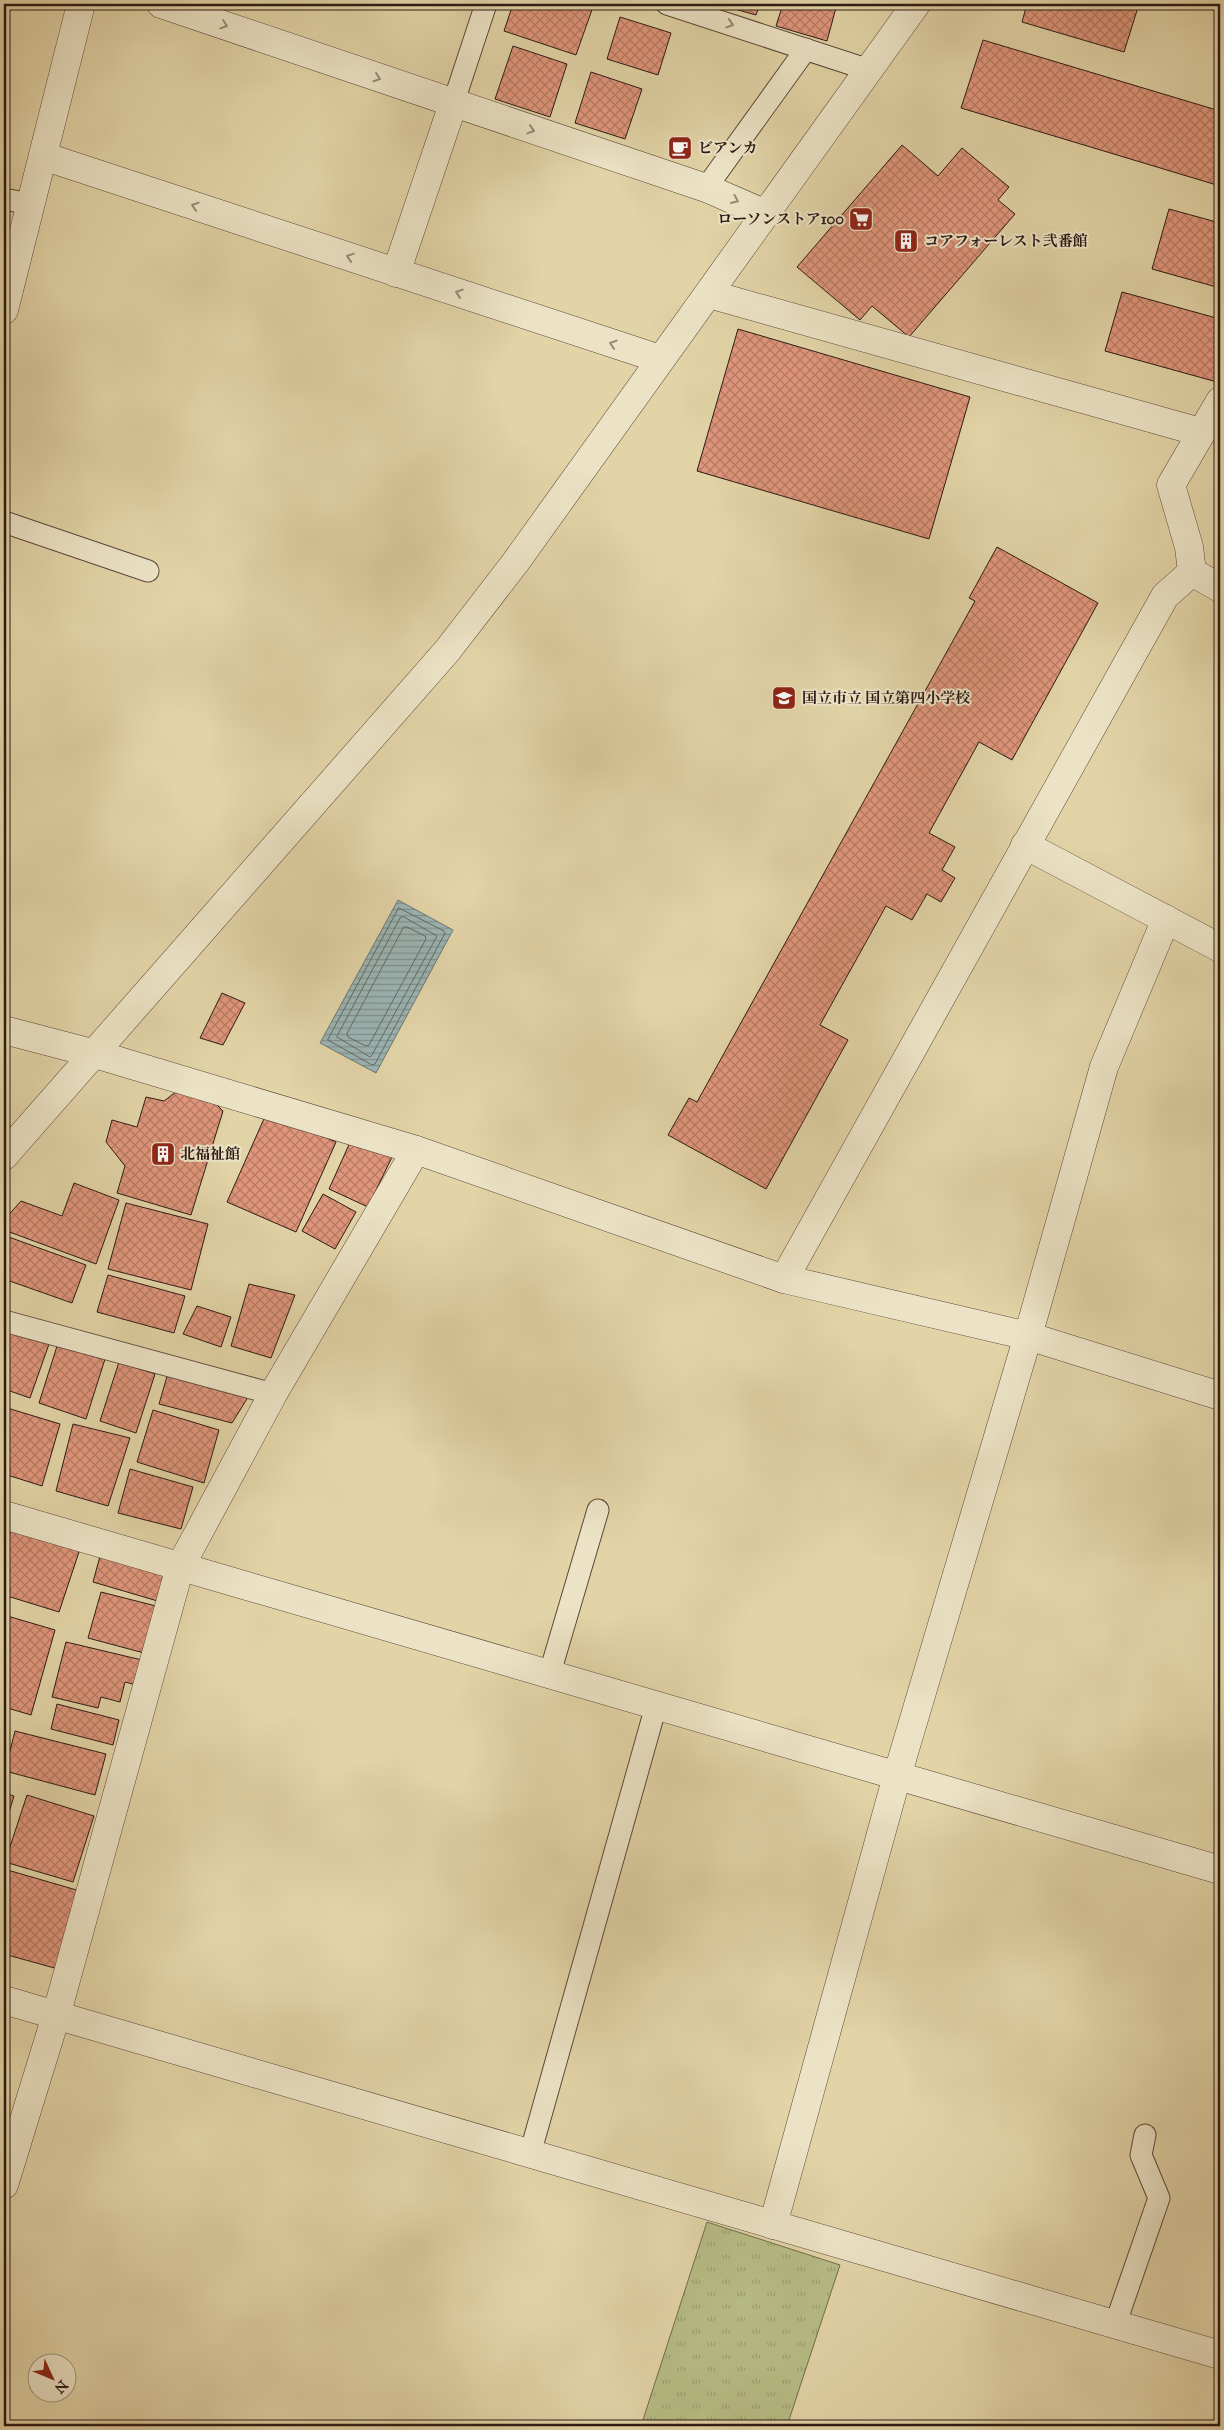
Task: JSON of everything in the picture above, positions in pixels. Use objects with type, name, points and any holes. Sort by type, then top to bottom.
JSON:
[{"type":"street","points":[[4,310],[80,4]]},
{"type":"street","points":[[161,4],[706,188],[766,214]]},
{"type":"street","points":[[4,1156],[92,1053],[448,651],[515,563],[916,4]]},
{"type":"street","points":[[396,273],[453,104]]},
{"type":"street","points":[[43,156],[660,359]]},
{"type":"street","points":[[709,294],[1200,432]]},
{"type":"street","points":[[1192,572],[1189,547],[1170,484],[1220,401]]},
{"type":"street","points":[[1192,572],[1220,588]]},
{"type":"street","points":[[784,1279],[1165,596],[1192,572]]},
{"type":"street","points":[[1025,845],[1220,948]]},
{"type":"street","points":[[773,2225],[897,1776],[1028,1336],[1104,1067],[1166,919]]},
{"type":"street","points":[[4,1030],[92,1053],[416,1150],[784,1279],[1028,1336],[1220,1396]]},
{"type":"street","points":[[4,2185],[56,2016],[180,1567],[273,1394],[416,1150]]},
{"type":"street","points":[[4,1515],[550,1676],[1220,1870]]},
{"type":"street","points":[[4,2000],[1220,2356]]},
{"type":"lane","points":[[453,104],[486,4]]},
{"type":"lane","points":[[667,4],[869,70]]},
{"type":"lane","points":[[706,188],[806,49]]},
{"type":"lane","points":[[4,199],[30,204]]},
{"type":"lane","points":[[4,522],[148,571]]},
{"type":"lane","points":[[4,1321],[273,1394]]},
{"type":"lane","points":[[550,1676],[598,1510]]},
{"type":"lane","points":[[530,2154],[656,1706]]},
{"type":"lane","points":[[1115,2324],[1159,2198],[1141,2155],[1145,2135]]},
{"type":"green space","points":[[707,2222],[840,2265],[787,2426],[641,2426]]},
{"type":"water","points":[[398,900],[453,930],[376,1073],[320,1043]]},
{"type":"building","points":[[513,4],[594,4],[576,55],[504,31]]},
{"type":"building","points":[[717,4],[760,4],[756,15]]},
{"type":"building","points":[[783,4],[837,4],[827,41],[776,26]]},
{"type":"building","points":[[1027,4],[1139,4],[1124,52],[1022,22]]},
{"type":"building","points":[[620,17],[671,33],[658,75],[607,59]]},
{"type":"building","points":[[983,40],[1220,111],[1220,186],[961,108]]},
{"type":"building","points":[[513,46],[567,64],[550,117],[495,99]]},
{"type":"building","points":[[591,72],[642,89],[625,139],[575,123]]},
{"type":"building","name":"コアフォーレスト弐番館","points":[[902,145],[938,176],[962,148],[1009,187],[998,200],[1015,214],[909,337],[872,306],[860,320],[797,267]]},
{"type":"building","points":[[1169,209],[1220,223],[1220,288],[1152,269]]},
{"type":"building","points":[[1122,292],[1220,319],[1220,372],[1217,382],[1105,351]]},
{"type":"building","points":[[738,329],[970,397],[929,539],[697,471]]},
{"type":"building","points":[[997,547],[1098,603],[1012,760],[979,742],[929,833],[955,847],[942,870],[955,878],[941,902],[927,894],[912,920],[886,906],[820,1025],[848,1040],[766,1189],[668,1135],[689,1098],[697,1102],[975,601],[969,598]]},
{"type":"building","points":[[222,993],[245,1003],[223,1045],[200,1038]]},
{"type":"building","name":"北福祉館","points":[[181,1088],[205,1093],[223,1111],[191,1215],[117,1193],[125,1166],[106,1142],[112,1120],[137,1127],[146,1097],[164,1101]]},
{"type":"building","points":[[267,1112],[336,1142],[296,1232],[227,1202]]},
{"type":"building","points":[[352,1138],[392,1157],[368,1207],[329,1189]]},
{"type":"building","points":[[74,1183],[119,1200],[96,1264],[4,1230],[4,1220],[21,1201],[62,1216]]},
{"type":"building","points":[[323,1194],[356,1212],[335,1249],[302,1231]]},
{"type":"building","points":[[126,1203],[208,1224],[191,1290],[108,1269]]},
{"type":"building","points":[[6,1236],[86,1265],[72,1303],[4,1279],[4,1238]]},
{"type":"building","points":[[108,1275],[185,1296],[174,1333],[97,1312]]},
{"type":"building","points":[[249,1284],[295,1295],[271,1358],[231,1346]]},
{"type":"building","points":[[197,1306],[231,1317],[221,1347],[183,1334]]},
{"type":"building","points":[[4,1330],[49,1344],[30,1398],[4,1389]]},
{"type":"building","points":[[58,1343],[105,1359],[86,1419],[39,1403]]},
{"type":"building","points":[[119,1362],[155,1374],[136,1433],[100,1421]]},
{"type":"building","points":[[168,1373],[250,1394],[232,1423],[159,1404]]},
{"type":"building","points":[[4,1407],[60,1424],[42,1486],[4,1474]]},
{"type":"building","points":[[153,1410],[219,1430],[204,1483],[137,1462]]},
{"type":"building","points":[[73,1424],[130,1438],[108,1506],[56,1491]]},
{"type":"building","points":[[130,1469],[193,1487],[181,1529],[118,1513]]},
{"type":"building","points":[[12,1527],[80,1549],[59,1612],[4,1595],[4,1552]]},
{"type":"building","points":[[102,1549],[171,1570],[161,1602],[93,1582]]},
{"type":"building","points":[[101,1592],[156,1606],[144,1653],[88,1638]]},
{"type":"building","points":[[4,1615],[55,1630],[31,1715],[4,1707]]},
{"type":"building","points":[[66,1642],[142,1660],[136,1685],[125,1682],[120,1702],[101,1697],[98,1708],[52,1697]]},
{"type":"building","points":[[57,1704],[119,1720],[113,1745],[51,1729]]},
{"type":"building","points":[[15,1731],[106,1754],[95,1795],[5,1771]]},
{"type":"building","points":[[4,1793],[14,1796],[4,1829]]},
{"type":"building","points":[[27,1795],[94,1816],[73,1882],[5,1862]]},
{"type":"building","points":[[4,1869],[80,1891],[58,1969],[4,1954]]},
{"type":"place","name":"ビアンカ","points":[[680,148]]},
{"type":"place","name":"ローソンストア100","points":[[861,219]]},
{"type":"place","name":"コアフォーレスト弐番館","points":[[906,241]]},
{"type":"place","name":"国立市立 国立第四小学校","points":[[784,698]]},
{"type":"place","name":"北福祉館","points":[[163,1154]]}]
